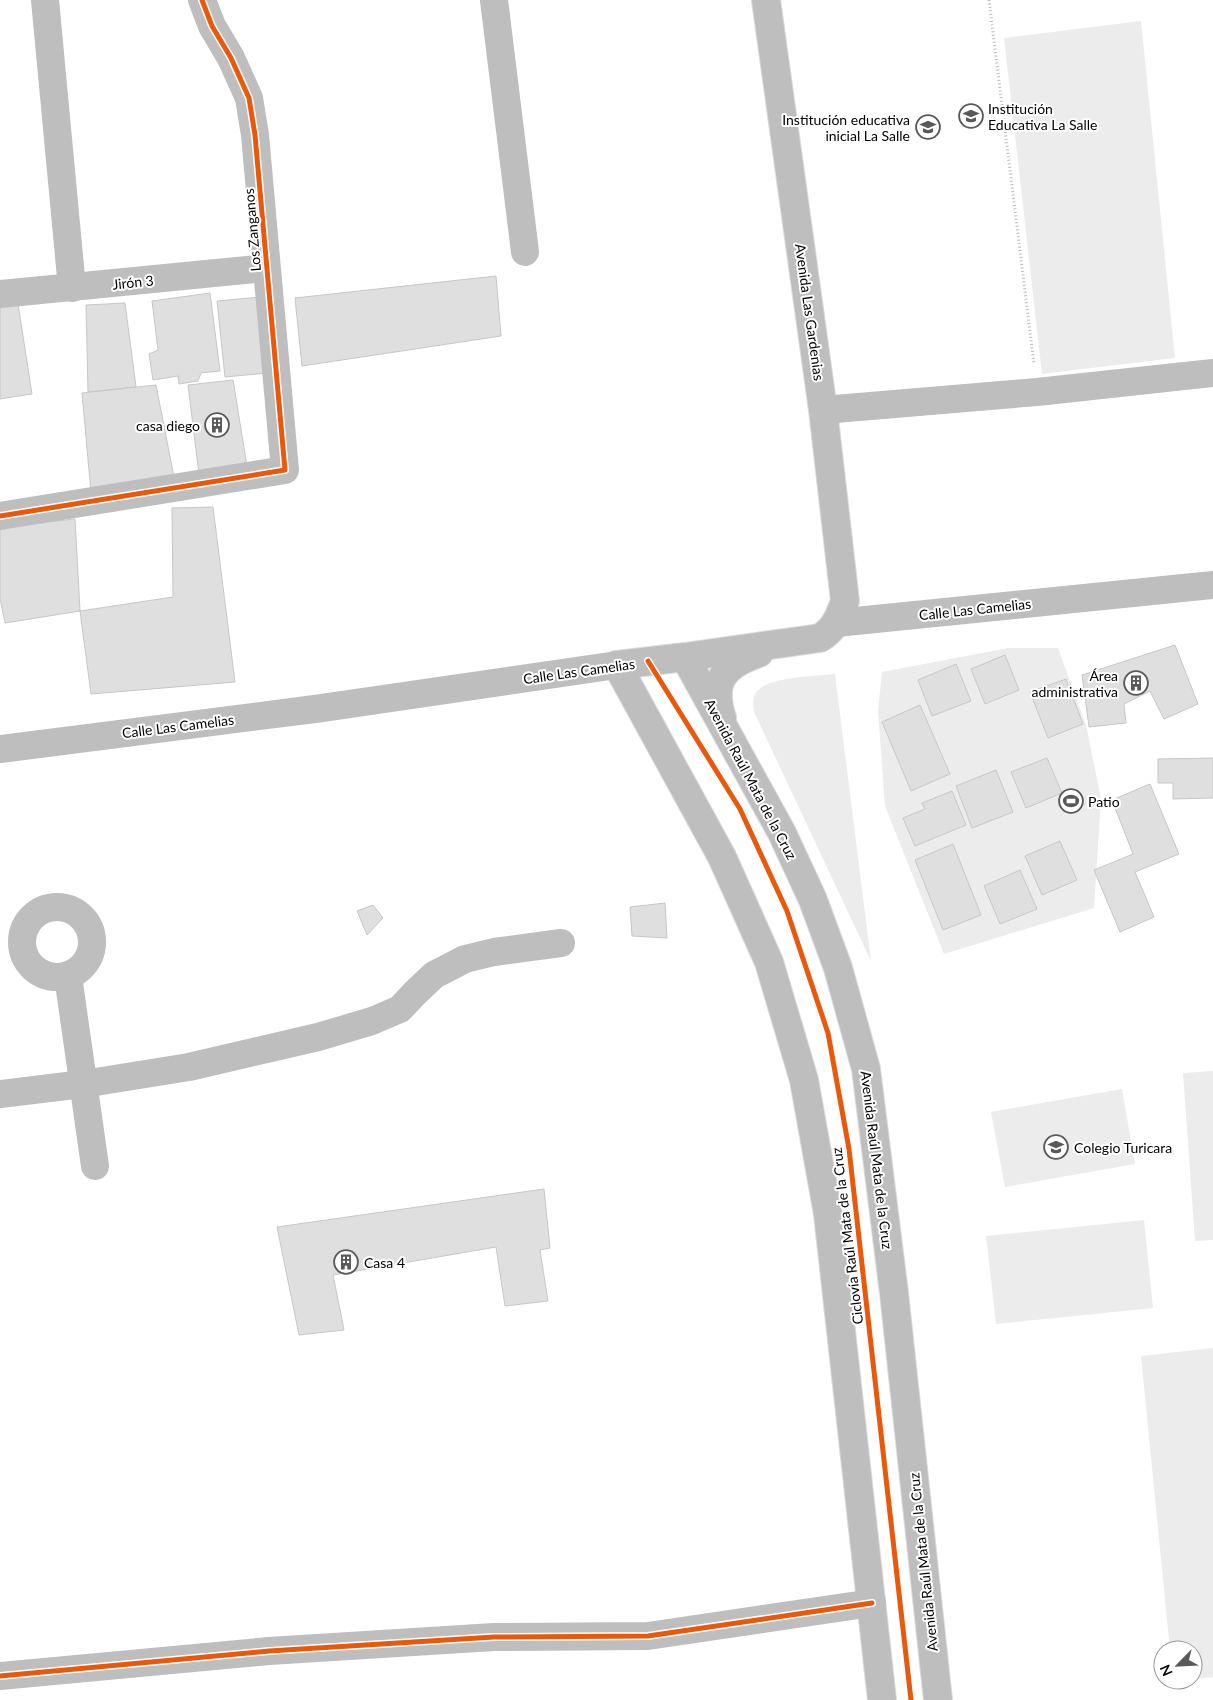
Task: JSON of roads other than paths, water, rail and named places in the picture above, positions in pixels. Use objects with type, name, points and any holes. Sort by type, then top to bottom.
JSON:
[{"type":"street","points":[[45,0],[72,288]]},
{"type":"street","name":"Los Zanganos","points":[[0,516],[285,470],[255,135],[249,98],[231,58],[212,26],[202,0]]},
{"type":"street","points":[[494,0],[525,252]]},
{"type":"street","name":"Avenida Las Gardenias","points":[[766,0],[824,410],[845,601],[836,623]]},
{"type":"street","name":"Jirón 3","points":[[0,294],[266,268]]},
{"type":"street","points":[[824,410],[1038,392],[1213,373]]},
{"type":"street","name":"Calle Las Camelias","points":[[3,741],[315,709],[820,638],[830,633],[836,623],[1213,585]]},
{"type":"street","points":[[729,738],[719,704],[718,685],[721,678],[730,668],[751,656],[791,642]]},
{"type":"street","name":"Avenida Raúl Mata de la Cruz","points":[[685,657],[782,833],[813,900],[838,968],[866,1069],[894,1293],[938,1700]]},
{"type":"street","points":[[618,665],[722,857],[769,962],[804,1080],[828,1214],[882,1700]]},
{"type":"street","points":[[54,897],[62,907],[74,910],[90,928],[91,952],[85,964],[68,976],[56,977],[36,970],[28,962],[23,952],[24,930],[29,920],[38,912],[49,907],[54,897]]},
{"type":"street","points":[[0,1094],[83,1084],[189,1067],[327,1034],[372,1021],[400,1009],[434,975],[465,959],[494,952],[561,943]]},
{"type":"street","points":[[68,976],[95,1166]]},
{"type":"street","points":[[0,1676],[269,1651],[494,1637],[648,1636],[872,1603]]},
{"type":"place","name":"Institución Educativa La Salle","points":[[971,116]]},
{"type":"place","name":"Institución educativa inicial La Salle","points":[[928,127]]},
{"type":"place","name":"casa diego","points":[[217,425]]},
{"type":"place","name":"Área administrativa","points":[[1136,683]]},
{"type":"place","name":"Patio","points":[[1071,801]]},
{"type":"place","name":"Colegio Turicara","points":[[1056,1147]]},
{"type":"place","name":"Casa 4","points":[[346,1262]]}]
